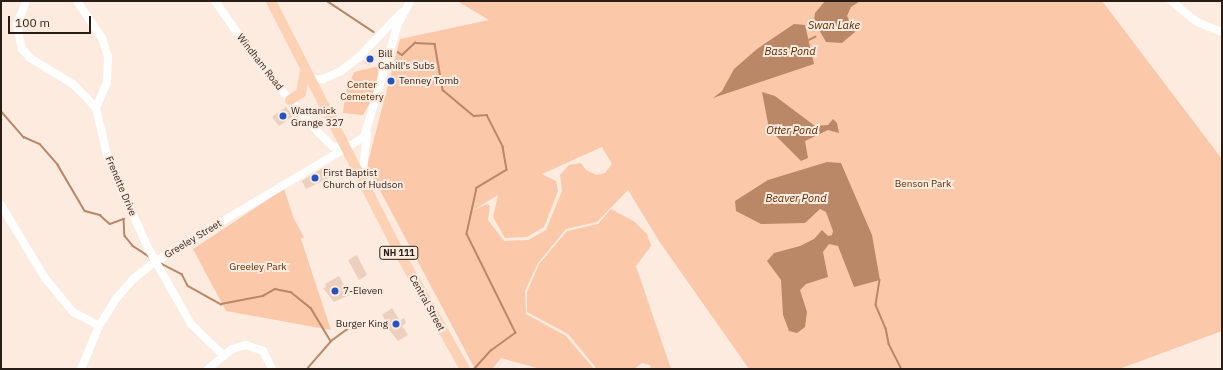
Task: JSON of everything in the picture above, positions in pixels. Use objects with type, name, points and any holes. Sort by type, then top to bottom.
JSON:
[{"type":"main road","name":"Central Street","points":[[271,1],[307,75],[416,285],[465,369]]},
{"type":"main road","points":[[290,100],[303,89],[307,75]]},
{"type":"street","name":"Frenette Drive","points":[[26,1],[17,24],[22,49],[30,58],[73,84],[96,108],[112,171],[156,261],[191,324],[224,356]]},
{"type":"street","points":[[77,1],[102,38],[108,56],[107,82],[96,108]]},
{"type":"street","name":"Windham Road","points":[[215,1],[290,100],[332,146],[346,148]]},
{"type":"street","points":[[307,75],[323,79],[341,71],[404,10],[410,1]]},
{"type":"street","points":[[1172,1],[1197,22],[1222,32]]},
{"type":"street","points":[[362,179],[368,130],[404,10]]},
{"type":"street","name":"Greeley Street","points":[[81,369],[99,326],[128,283],[156,261],[325,158],[360,140],[368,130]]},
{"type":"street","points":[[1,205],[45,278],[73,312],[99,326]]},
{"type":"street","points":[[208,369],[239,346],[254,346],[266,354],[272,369]]},
{"type":"green space","name":"Benson Park","points":[[457,1],[1102,1],[1222,159],[1222,331],[1119,369],[749,369],[659,241],[628,190],[597,222],[566,229],[538,263],[525,291],[526,314],[566,336],[594,369],[540,369],[501,358],[492,369],[475,369],[367,166],[400,39],[489,20]],"holes":[[[602,147],[612,164],[605,173],[597,175],[586,170],[581,163],[569,165],[560,175],[562,191],[546,230],[528,240],[504,241],[488,220],[490,206],[487,204],[472,211],[498,195],[493,217],[505,238],[527,237],[544,227],[558,191],[556,181],[542,174]]]},
{"type":"green space","name":"Center Cemetery","points":[[379,66],[375,94],[363,115],[343,113],[345,95],[354,72]]},
{"type":"green space","name":"Greeley Park","points":[[284,189],[294,219],[304,237],[301,239],[331,330],[226,311],[193,249]]},
{"type":"green space","points":[[611,209],[635,222],[647,234],[651,246],[636,266],[671,369],[651,369],[650,365],[642,363],[634,369],[597,369],[568,334],[527,312],[527,292],[539,264],[567,231],[598,224]]},
{"type":"water","name":"Swan Lake","points":[[825,1],[860,1],[851,7],[847,16],[855,32],[842,43],[826,42],[814,21],[815,13]]},
{"type":"water","name":"Bass Pond","points":[[794,24],[805,25],[814,64],[713,98],[722,91],[734,69],[757,49]]},
{"type":"water","name":"Otter Pond","points":[[762,92],[775,96],[815,126],[828,125],[833,119],[837,123],[839,133],[828,130],[805,141],[808,158],[801,161],[769,129]]},
{"type":"water","name":"Beaver Pond","points":[[827,162],[841,163],[872,235],[880,280],[854,287],[838,246],[829,244],[823,252],[828,277],[806,284],[800,290],[807,312],[805,327],[797,333],[789,331],[783,315],[781,280],[767,261],[774,253],[800,246],[814,239],[822,230],[828,236],[832,235],[833,231],[826,212],[820,209],[805,223],[761,224],[736,211],[735,201],[768,180]]},
{"type":"building","name":"Bill Cahill's Subs","points":[[370,54],[376,56],[369,65],[364,63]]},
{"type":"building","name":"Wattanick Grange 327","points":[[286,107],[293,116],[279,126],[272,117]]},
{"type":"building","name":"First Baptist Church of Hudson","points":[[324,167],[329,178],[306,189],[302,181]]},
{"type":"building","name":"7-Eleven","points":[[357,255],[367,275],[359,280],[348,260]]},
{"type":"building","name":"7-Eleven","points":[[339,276],[349,295],[334,302],[323,288],[326,287],[325,284]]},
{"type":"building","name":"Burger King","points":[[392,308],[400,321],[404,318],[406,323],[402,326],[408,335],[398,341],[386,326],[388,325],[382,315]]},
{"type":"waterway","points":[[327,1],[374,32]]},
{"type":"waterway","points":[[809,40],[815,37]]},
{"type":"waterway","points":[[398,52],[402,55],[415,43],[435,44],[443,90],[474,116],[487,115],[503,147],[507,170],[477,188],[467,234],[516,333],[491,351],[475,369]]},
{"type":"waterway","points":[[1,111],[24,137],[40,144],[58,165],[85,211],[100,215],[110,224],[124,219],[125,236],[133,246],[150,257]]},
{"type":"waterway","points":[[160,263],[182,274],[188,286],[221,304],[263,296],[275,289],[291,292],[311,308],[331,341]]},
{"type":"waterway","points":[[880,280],[876,305],[886,328],[889,344],[902,369]]},
{"type":"waterway","points":[[307,369],[331,341],[357,322]]},
{"type":"place","name":"Bill Cahill's Subs","points":[[370,59]]},
{"type":"place","name":"Tenney Tomb","points":[[391,81]]},
{"type":"place","name":"Wattanick Grange 327","points":[[283,116]]},
{"type":"place","name":"First Baptist Church of Hudson","points":[[315,178]]},
{"type":"place","name":"7-Eleven","points":[[335,291]]},
{"type":"place","name":"Burger King","points":[[396,324]]}]
